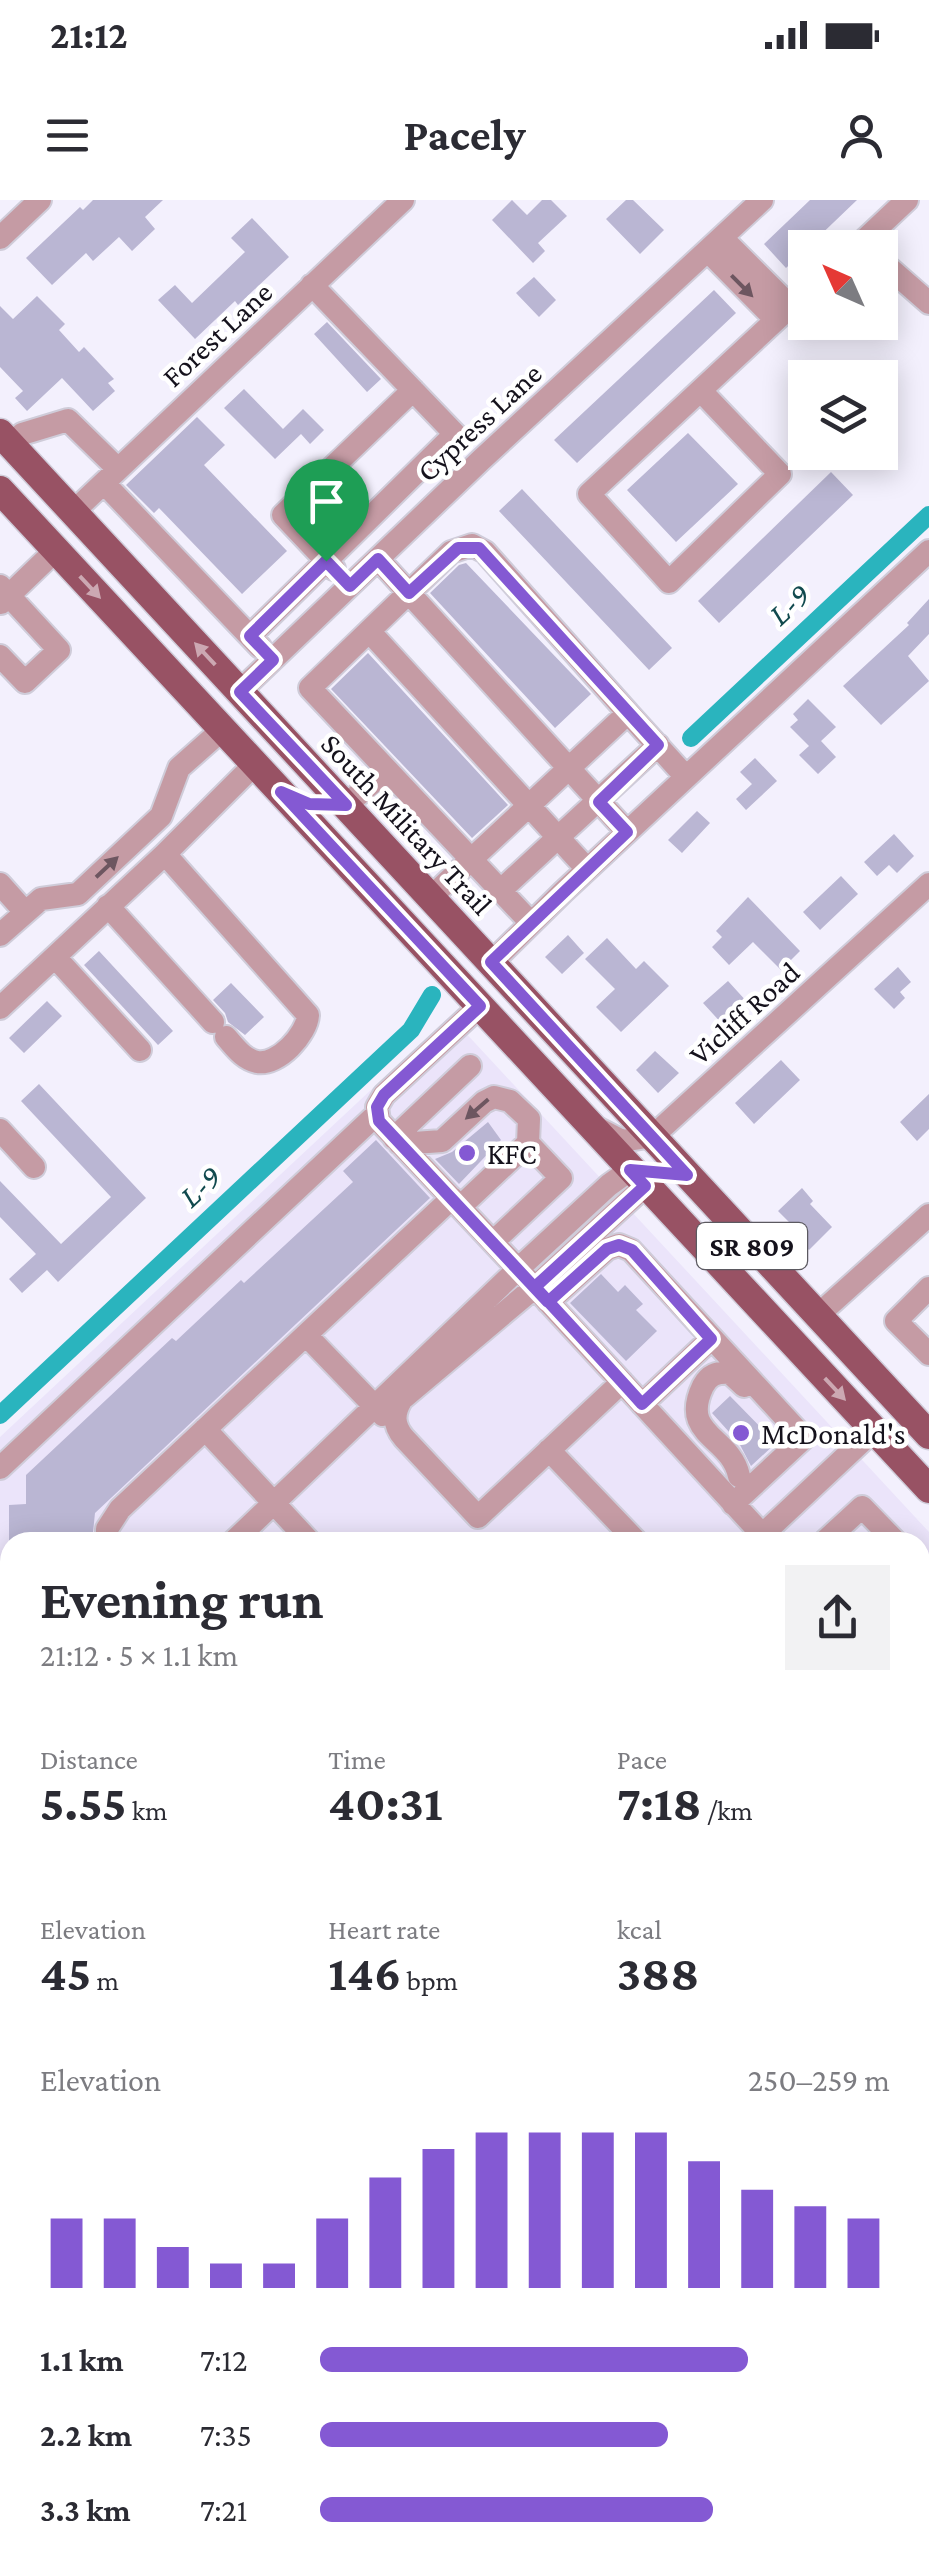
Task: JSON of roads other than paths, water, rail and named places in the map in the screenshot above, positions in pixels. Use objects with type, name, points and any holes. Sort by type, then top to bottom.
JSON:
[{"type":"main road","points":[[3,448],[36,505],[52,514],[73,512]]},
{"type":"main road","name":"SR 809","points":[[0,490],[929,1489]]},
{"type":"main road","name":"South Military Trail","points":[[73,512],[929,1433]]},
{"type":"main road","points":[[56,550],[89,545],[120,562]]},
{"type":"main road","points":[[281,792],[309,804],[346,805]]},
{"type":"main road","points":[[346,862],[367,857],[382,860],[423,888]]},
{"type":"main road","points":[[637,1178],[687,1175]]},
{"type":"street","points":[[1,235],[40,200]]},
{"type":"street","name":"Forest Lane","points":[[73,512],[403,200]]},
{"type":"street","name":"Cypress Lane","points":[[240,692],[481,460],[762,200]]},
{"type":"street","points":[[877,230],[907,200]]},
{"type":"street","points":[[715,244],[788,304]]},
{"type":"street","points":[[898,276],[929,303]]},
{"type":"street","points":[[312,285],[481,460]]},
{"type":"street","points":[[701,391],[780,474],[669,582],[589,494],[788,308]]},
{"type":"street","points":[[350,586],[283,516],[413,390]]},
{"type":"street","points":[[3,448],[22,434],[68,420],[111,476],[273,660]]},
{"type":"street","points":[[250,636],[456,434]]},
{"type":"street","points":[[531,923],[310,688],[409,593],[458,548],[479,548],[686,777]]},
{"type":"street","points":[[0,656],[25,682],[60,650],[3,595],[56,550]]},
{"type":"street","points":[[491,962],[929,552]]},
{"type":"street","points":[[378,559],[627,832]]},
{"type":"street","points":[[369,631],[588,869]]},
{"type":"street","points":[[423,888],[470,860],[628,713]]},
{"type":"street","points":[[0,935],[41,899],[78,894],[161,816],[179,768],[223,729]]},
{"type":"street","points":[[500,891],[658,745]]},
{"type":"street","points":[[0,1008],[256,764]]},
{"type":"street","points":[[346,805],[386,771]]},
{"type":"street","points":[[108,906],[242,1055],[255,1062],[266,1062],[300,1036],[308,1016],[164,854]]},
{"type":"street","points":[[0,884],[25,912]]},
{"type":"street","name":"Vicliff Road","points":[[653,1136],[929,884]]},
{"type":"street","points":[[55,957],[140,1050]]},
{"type":"street","points":[[0,1468],[377,1114],[384,1095],[480,1006]]},
{"type":"street","points":[[397,1141],[470,1066]]},
{"type":"street","points":[[397,1141],[442,1140],[494,1096],[510,1101],[529,1119],[528,1143],[561,1178],[493,1242]]},
{"type":"street","points":[[377,1114],[397,1141],[642,1404],[741,1489]]},
{"type":"street","points":[[584,1122],[622,1140],[653,1136]]},
{"type":"street","points":[[0,1130],[34,1167]]},
{"type":"street","points":[[107,1532],[120,1508],[306,1334],[528,1143]]},
{"type":"street","points":[[244,1532],[609,1184],[637,1178]]},
{"type":"street","points":[[542,1294],[637,1178]]},
{"type":"street","points":[[817,1316],[929,1215]]},
{"type":"street","points":[[398,1431],[395,1414],[402,1399],[612,1246],[632,1250],[804,1438],[741,1489]]},
{"type":"street","points":[[929,1288],[896,1321],[929,1354]]},
{"type":"street","points":[[306,1334],[478,1517],[622,1382]]},
{"type":"street","points":[[642,1404],[711,1339]]},
{"type":"street","points":[[735,1364],[720,1364],[701,1375],[687,1410],[690,1422],[741,1489],[762,1532]]},
{"type":"street","points":[[741,1489],[736,1464],[696,1419],[702,1390],[750,1392],[772,1415],[785,1418]]},
{"type":"street","points":[[206,1429],[301,1532]]},
{"type":"street","points":[[771,1532],[874,1430]]},
{"type":"street","points":[[549,1450],[627,1532]]},
{"type":"street","points":[[835,1532],[862,1507],[886,1532]]},
{"type":"waterway","name":"L-9","points":[[691,738],[929,515]]},
{"type":"waterway","name":"L-9","points":[[0,1415],[411,1030],[432,995]]},
{"type":"place","name":"KFC","points":[[467,1153]]},
{"type":"place","name":"McDonald's","points":[[741,1433]]}]
